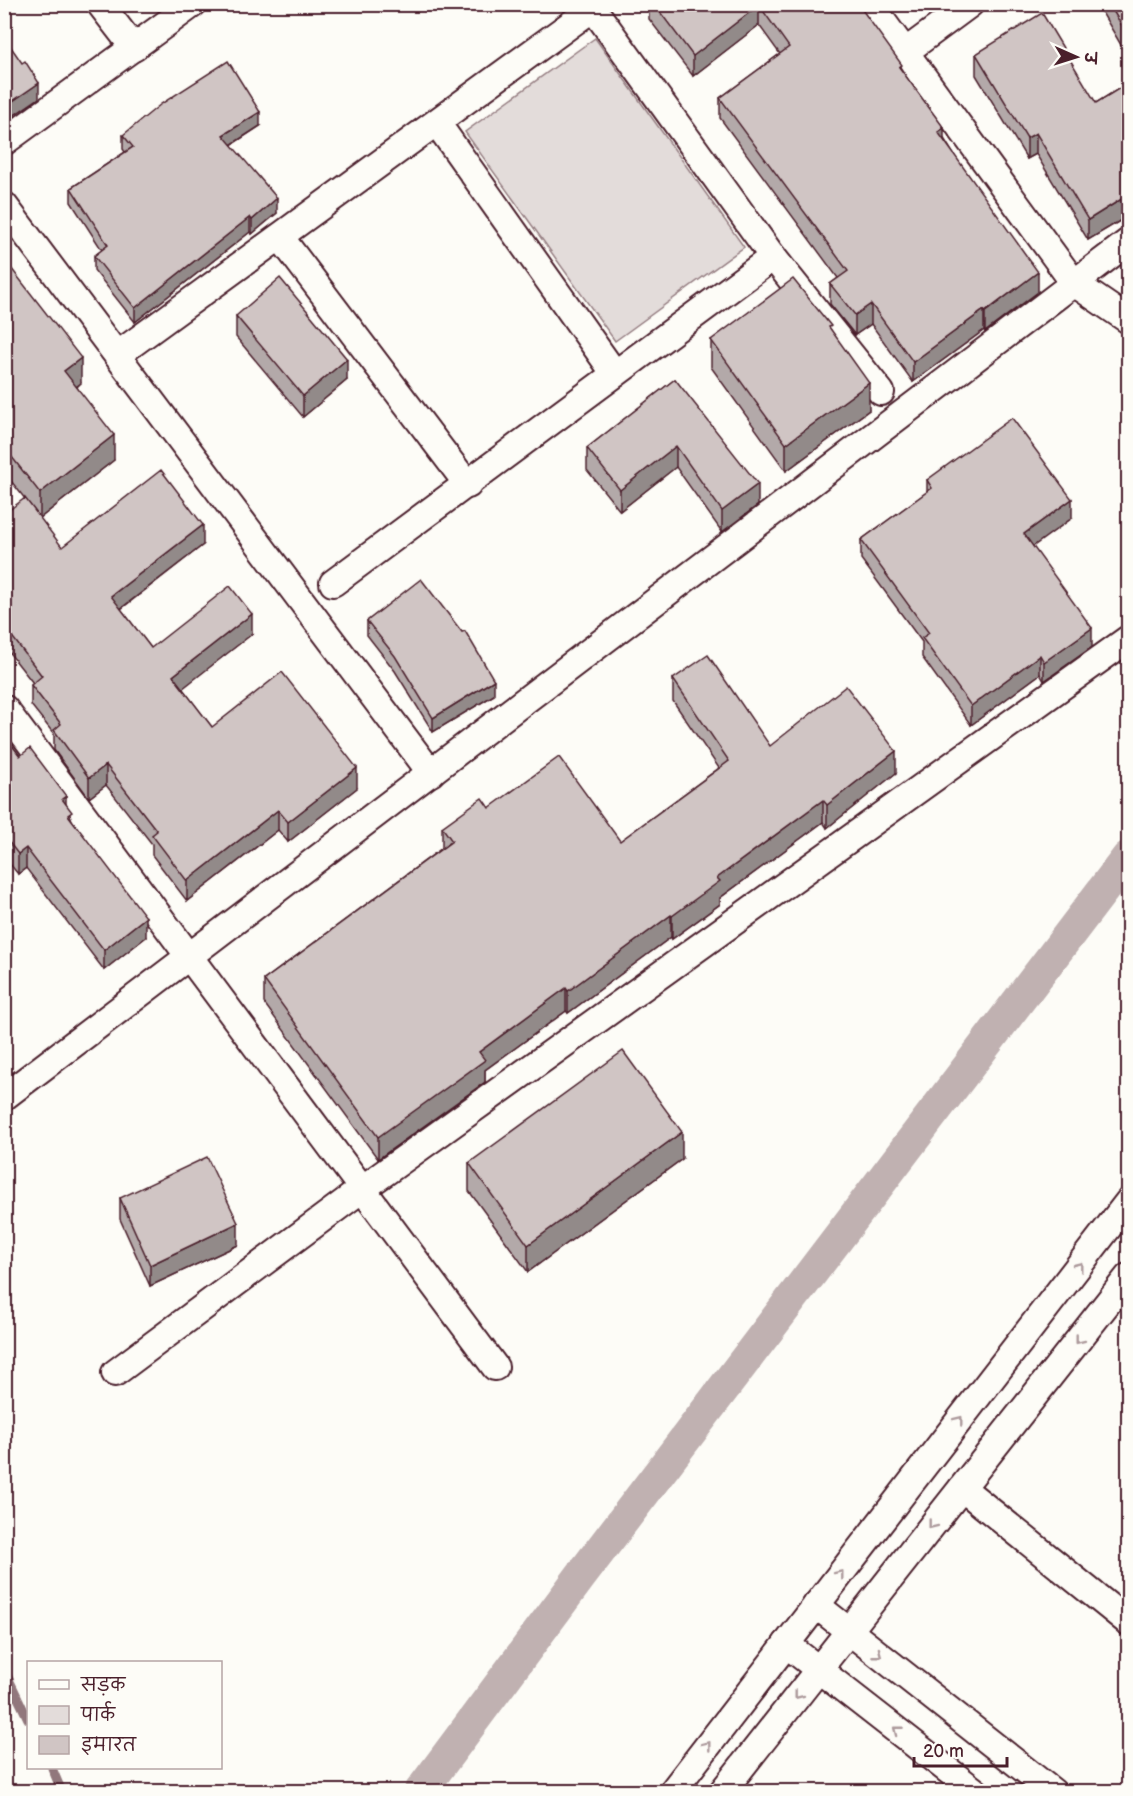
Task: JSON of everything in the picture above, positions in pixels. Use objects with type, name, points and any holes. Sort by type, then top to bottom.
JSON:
[{"type":"street","points":[[100,4],[134,48]]},
{"type":"street","points":[[4,142],[193,4]]},
{"type":"street","points":[[870,4],[1074,283],[1128,320]]},
{"type":"street","points":[[905,52],[970,4]]},
{"type":"street","points":[[117,355],[281,238],[592,6],[773,257],[881,392]]},
{"type":"street","points":[[437,123],[615,374]]},
{"type":"street","points":[[4,205],[431,772]]},
{"type":"street","points":[[281,238],[468,485]]},
{"type":"street","points":[[4,1097],[1128,242]]},
{"type":"street","points":[[333,583],[773,257]]},
{"type":"street","points":[[115,1373],[362,1189],[1128,639]]},
{"type":"street","points":[[4,708],[495,1367]]},
{"type":"street","points":[[672,1791],[1128,1202]]},
{"type":"street","points":[[722,1791],[1128,1277]]},
{"type":"street","points":[[962,1488],[1128,1622]]},
{"type":"street","points":[[816,1605],[1053,1791]]},
{"type":"street","points":[[786,1644],[976,1791]]},
{"type":"green space","points":[[595,38],[744,247],[615,341],[465,132]]},
{"type":"building","points":[[654,4],[858,4],[902,65],[899,67],[944,128],[938,132],[1038,272],[913,362],[871,304],[855,315],[830,284],[848,271],[720,98],[789,47],[759,5],[693,56]]},
{"type":"building","points":[[1109,4],[1128,4],[1128,36]]},
{"type":"building","points":[[1042,13],[1096,103],[1128,83],[1128,195],[1088,220],[1036,133],[1027,138],[976,54]]},
{"type":"building","points":[[4,37],[22,63],[25,61],[39,83],[4,107]]},
{"type":"building","points":[[228,61],[260,112],[223,135],[277,198],[252,220],[250,217],[135,308],[94,256],[108,245],[71,188],[133,147],[123,135],[161,104]]},
{"type":"building","points":[[4,259],[81,358],[64,371],[114,435],[40,493],[4,447]]},
{"type":"building","points":[[280,278],[347,359],[303,396],[236,316]]},
{"type":"building","points":[[793,279],[831,326],[829,327],[869,383],[786,444],[711,340]]},
{"type":"building","points":[[675,379],[758,484],[722,511],[676,446],[620,490],[587,448]]},
{"type":"building","points":[[1012,418],[1072,499],[1024,534],[1092,628],[1044,662],[1040,655],[971,706],[922,638],[929,633],[861,540],[932,488],[927,480]]},
{"type":"building","points":[[161,470],[203,525],[111,596],[151,648],[230,586],[252,614],[173,676],[212,727],[282,672],[357,768],[288,822],[278,810],[187,881],[152,835],[157,831],[106,765],[89,778],[54,730],[61,724],[31,685],[42,676],[4,626],[4,514],[25,498],[62,547]]},
{"type":"building","points":[[421,579],[462,632],[465,631],[494,680],[433,718],[395,656],[367,621]]},
{"type":"building","points":[[708,655],[770,746],[846,686],[896,751],[827,805],[823,800],[717,878],[720,881],[568,991],[566,988],[479,1052],[485,1060],[378,1137],[264,980],[452,841],[442,827],[482,798],[489,808],[559,757],[620,841],[729,761],[673,679]]},
{"type":"building","points":[[4,735],[20,756],[30,748],[66,796],[62,799],[72,812],[68,815],[146,917],[104,950],[26,848],[18,854],[4,836]]},
{"type":"building","points":[[623,1051],[682,1132],[528,1245],[469,1163]]},
{"type":"building","points":[[207,1157],[238,1223],[150,1265],[120,1198]]},
{"type":"waterway","points":[[420,1792],[580,1577],[1128,857]]},
{"type":"waterway","points":[[4,1669],[27,1717]]},
{"type":"waterway","points":[[52,1769],[62,1792]]}]
